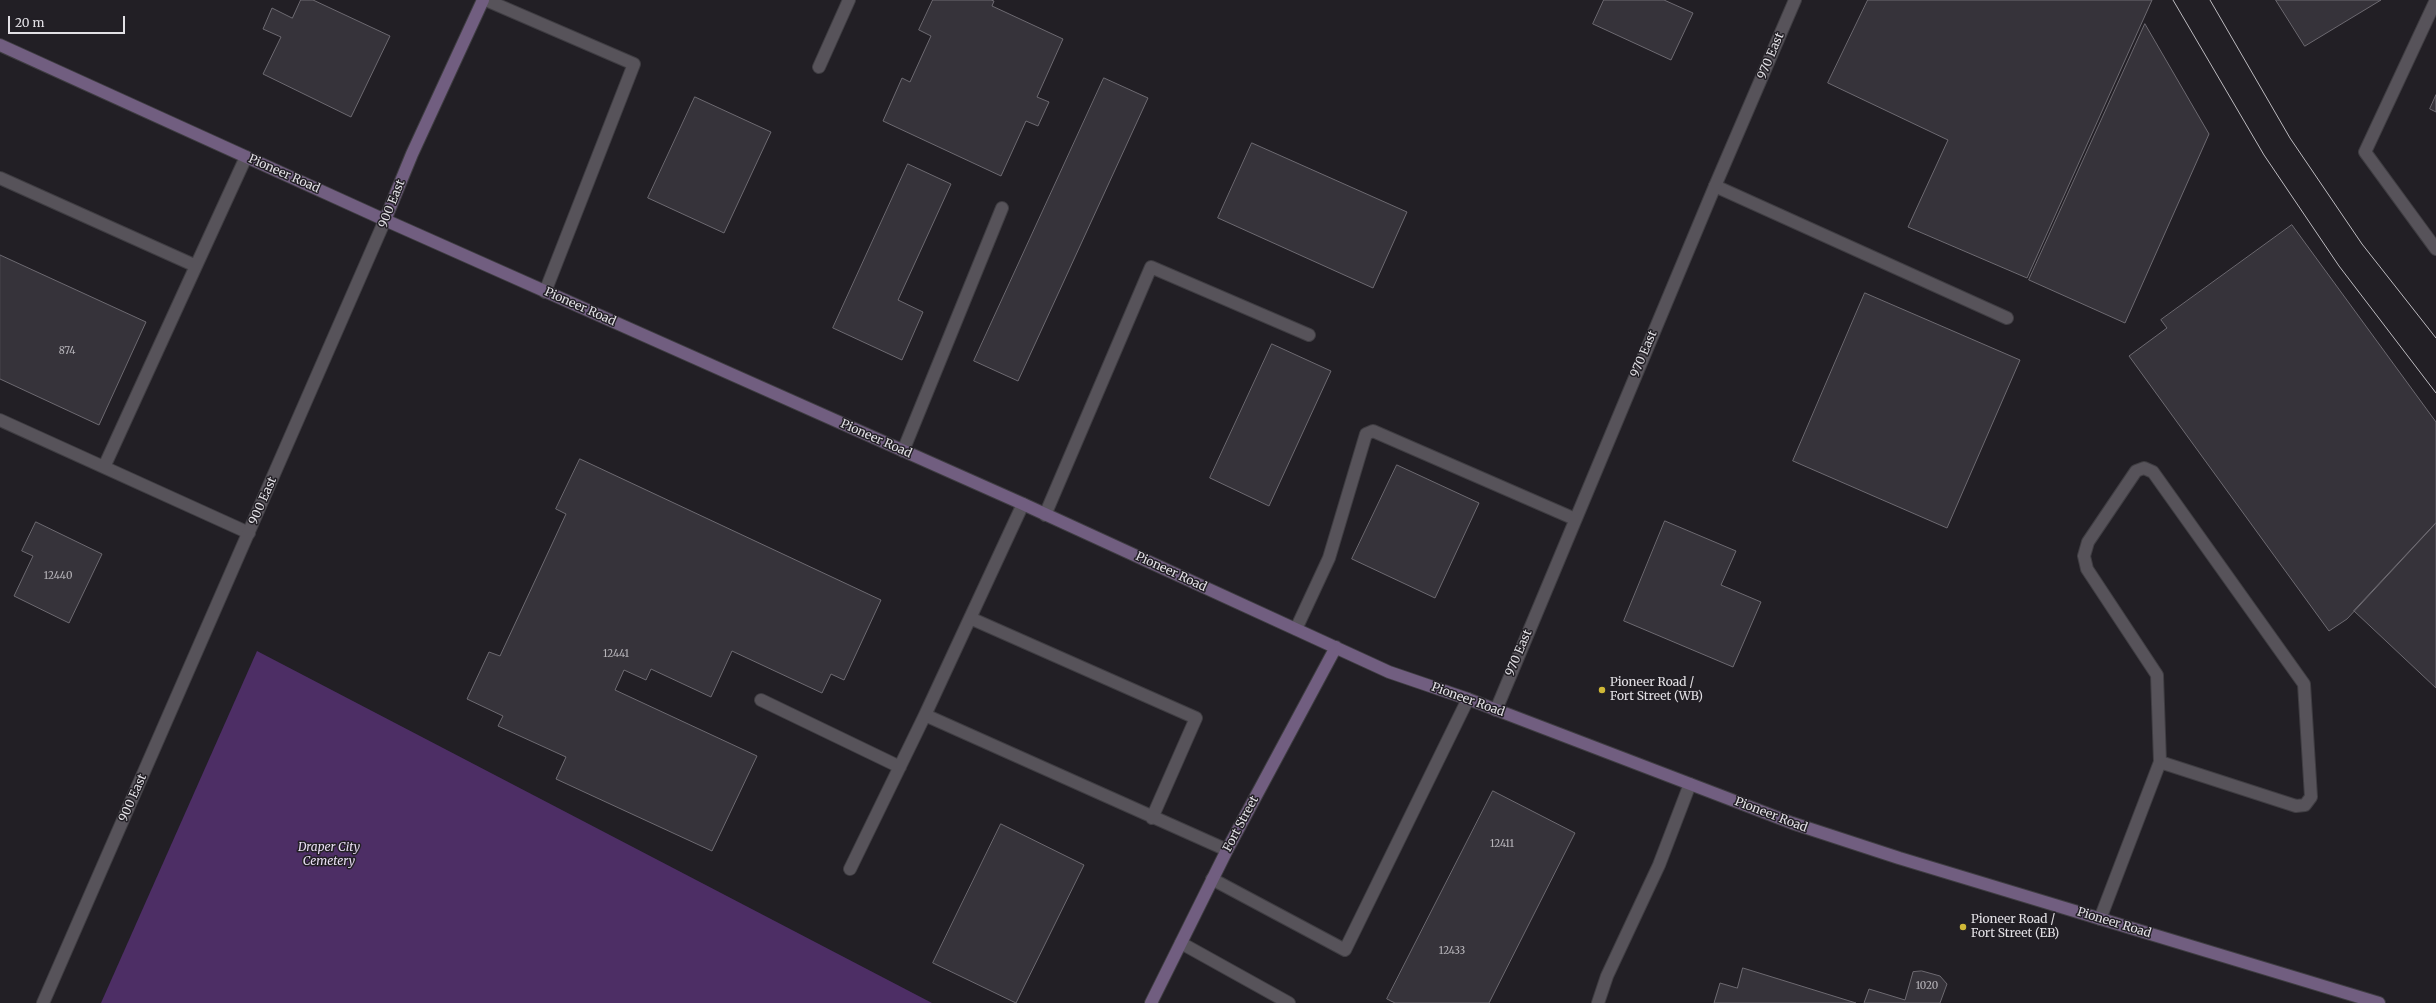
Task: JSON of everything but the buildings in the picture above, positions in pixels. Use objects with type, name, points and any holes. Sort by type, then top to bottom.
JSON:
[{"type":"street","name":"900 East","points":[[43,1003],[249,533],[385,220],[412,154],[485,0]]},
{"type":"street","points":[[485,0],[634,64],[545,292]]},
{"type":"street","points":[[819,67],[849,0]]},
{"type":"street","name":"970 East","points":[[1496,710],[1715,186],[1795,0]]},
{"type":"street","points":[[2436,0],[2365,152],[2436,249]]},
{"type":"street","name":"Pioneer Road","points":[[0,45],[545,292],[1023,504],[1388,672],[1468,699],[1792,824],[2379,1003]]},
{"type":"street","points":[[104,467],[246,157]]},
{"type":"street","points":[[0,178],[196,266]]},
{"type":"street","points":[[1715,186],[2007,318]]},
{"type":"street","points":[[903,451],[1002,208]]},
{"type":"street","points":[[1045,515],[1151,267],[1309,335]]},
{"type":"street","points":[[0,420],[249,533]]},
{"type":"street","points":[[1296,629],[1329,558],[1366,434],[1372,431],[1575,519]]},
{"type":"street","points":[[2100,919],[2160,762],[2157,675],[2086,569],[2084,556],[2088,542],[2136,472],[2144,468],[2153,472],[2304,684],[2311,797],[2305,805],[2296,806],[2160,762]]},
{"type":"street","points":[[850,869],[925,715],[1023,504]]},
{"type":"street","points":[[970,618],[1196,718],[1152,818]]},
{"type":"street","name":"Fort Street","points":[[1151,1003],[1227,850],[1336,647]]},
{"type":"street","points":[[1212,879],[1344,950],[1468,699]]},
{"type":"street","points":[[761,700],[900,766]]},
{"type":"street","points":[[925,715],[1152,818],[1227,850]]},
{"type":"street","points":[[1598,1003],[1607,976],[1659,865],[1690,784]]},
{"type":"street","points":[[1181,943],[1289,1003]]},
{"type":"green space","name":"Draper City Cemetery","points":[[257,651],[932,1003],[101,1003]]},
{"type":"tram line","points":[[2173,0],[2264,155],[2339,266],[2436,393]]},
{"type":"tram line","points":[[2210,0],[2290,138],[2362,244],[2436,338]]},
{"type":"place","name":"Pioneer Road / Fort Street (WB)","points":[[1602,690]]},
{"type":"place","name":"Pioneer Road / Fort Street (EB)","points":[[1963,927]]}]
